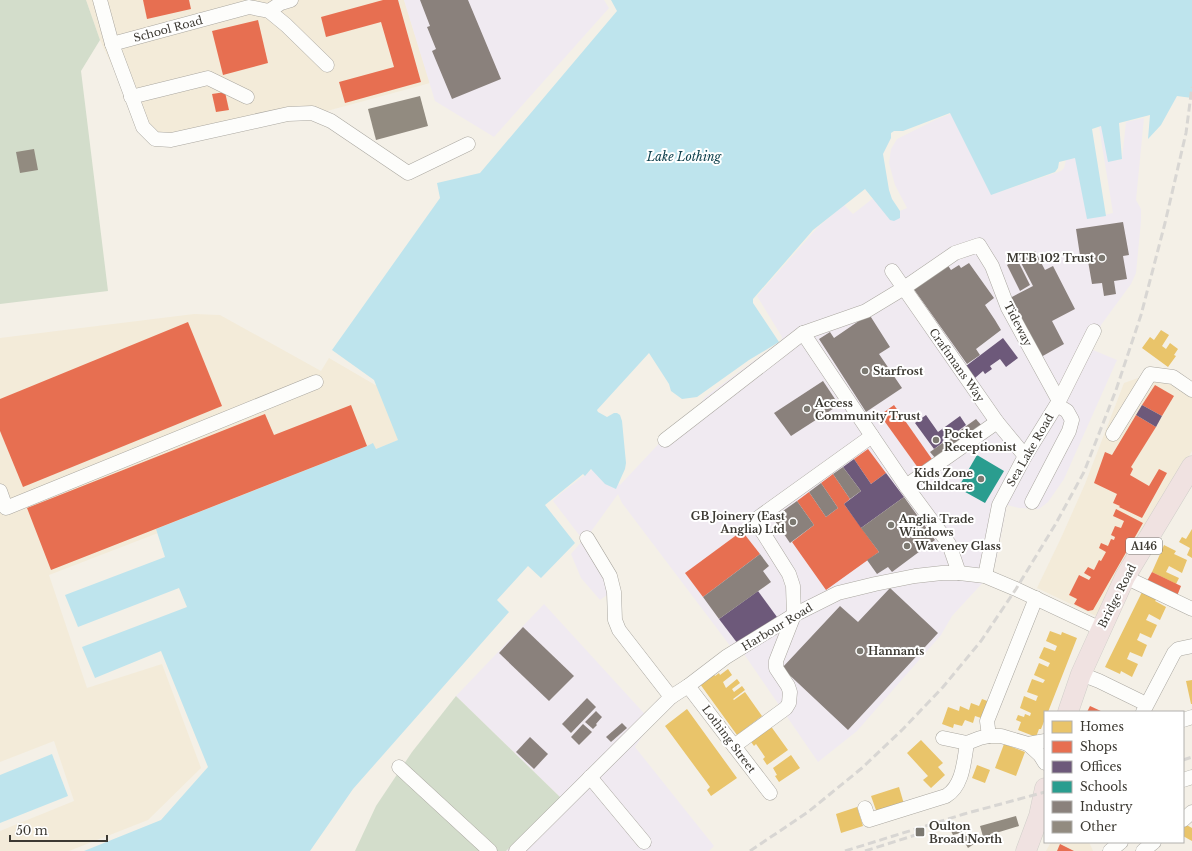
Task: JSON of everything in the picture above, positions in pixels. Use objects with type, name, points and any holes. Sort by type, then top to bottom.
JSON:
[{"type":"highway","name":"Bridge Road","points":[[1068,711],[1081,674],[1125,577],[1192,466]]},
{"type":"highway","points":[[1026,851],[1039,816],[1044,793]]},
{"type":"street","points":[[100,0],[112,44],[143,128],[155,138],[171,140],[288,114],[312,113],[331,121],[408,173],[468,144]]},
{"type":"street","points":[[291,0],[281,3],[269,11],[286,25],[327,65]]},
{"type":"street","name":"School Road","points":[[112,44],[249,7],[269,11]]},
{"type":"street","points":[[131,97],[208,78],[247,97]]},
{"type":"street","name":"Tideway","points":[[904,288],[955,253],[979,246],[992,266],[1008,308],[1058,403],[1067,411],[1072,420],[1069,431],[1032,502]]},
{"type":"street","name":"Craftmans Way","points":[[892,271],[996,422],[1025,456]]},
{"type":"street","points":[[665,440],[803,333],[866,311],[904,288]]},
{"type":"street","name":"Sea Lake Road","points":[[985,576],[999,505],[1025,456],[1058,403],[1094,331]]},
{"type":"street","points":[[803,333],[906,486],[949,544],[959,573]]},
{"type":"street","points":[[1114,434],[1150,374],[1173,377],[1192,390]]},
{"type":"street","points":[[0,492],[6,508],[316,382]]},
{"type":"street","points":[[906,486],[996,422]]},
{"type":"street","points":[[734,746],[786,708],[789,702],[790,692],[788,686],[776,668],[776,661],[794,614],[793,586],[789,574],[755,520],[872,436]]},
{"type":"street","points":[[586,538],[610,576],[614,592],[615,620],[618,630],[671,697]]},
{"type":"street","name":"Harbour Road","points":[[516,851],[671,697],[726,657],[794,614],[838,593],[915,576],[959,573],[985,576],[1101,629]]},
{"type":"street","points":[[1125,577],[1192,609]]},
{"type":"street","points":[[989,736],[987,721],[1036,598]]},
{"type":"street","points":[[1081,674],[1098,681],[1142,707],[1174,653],[1178,649],[1192,646]]},
{"type":"street","name":"Lothing Street","points":[[688,686],[770,793]]},
{"type":"street","points":[[943,738],[967,743],[989,736],[1001,736],[1028,744],[1040,755],[1044,761]]},
{"type":"street","points":[[1028,744],[1044,741]]},
{"type":"street","points":[[865,808],[869,820],[946,796],[954,790],[957,785],[964,765],[967,743]]},
{"type":"street","points":[[399,767],[490,851]]},
{"type":"street","points":[[590,777],[644,842]]},
{"type":"street","points":[[1184,819],[1192,812]]},
{"type":"street","points":[[1110,851],[1121,843]]},
{"type":"street","points":[[1143,851],[1153,843]]},
{"type":"shaded area","points":[[86,0],[404,0],[430,83],[327,111],[306,107],[148,142],[100,40]]},
{"type":"shaded area","points":[[404,0],[604,0],[609,8],[494,137],[435,101]]},
{"type":"shaded area","points":[[955,112],[996,193],[1061,171],[1064,168],[1066,160],[1080,157],[1091,218],[1113,213],[1099,127],[1105,125],[1113,161],[1122,159],[1126,122],[1144,118],[1136,200],[1141,209],[1141,221],[1136,273],[1131,284],[1101,325],[1093,350],[1117,360],[1064,479],[1048,502],[1039,509],[1019,508],[1007,505],[996,561],[988,577],[952,616],[941,635],[857,731],[818,762],[744,654],[731,647],[622,503],[618,494],[590,533],[614,590],[600,600],[581,578],[571,554],[583,540],[553,501],[598,465],[620,485],[668,434],[693,415],[705,397],[781,341],[782,337],[757,296],[818,227],[844,205],[853,214],[876,196],[892,214],[907,208],[895,185],[889,163],[891,149],[897,139]]},
{"type":"shaded area","points":[[194,314],[220,315],[321,371],[329,358],[377,386],[399,440],[49,575],[87,688],[162,664],[201,768],[148,820],[69,851],[0,851],[0,831],[74,801],[54,741],[0,762],[0,338]]},
{"type":"shaded area","points":[[1163,369],[1192,393],[1192,451],[1096,616],[1037,588],[1085,484],[1124,383]]},
{"type":"shaded area","points":[[544,604],[652,722],[635,747],[714,846],[709,851],[506,851],[561,798],[456,696]]},
{"type":"shaded area","points":[[1050,843],[1089,843],[1093,851],[1046,851]]},
{"type":"green space","points":[[0,0],[86,0],[100,40],[81,71],[108,291],[0,304]]},
{"type":"green space","points":[[456,696],[561,798],[506,851],[355,851],[376,806],[412,752]]},
{"type":"water","name":"Lake Lothing","points":[[611,0],[1192,0],[1192,98],[1177,96],[1161,125],[1148,139],[1150,115],[1119,123],[1122,159],[1108,162],[1101,126],[1092,129],[1106,216],[1087,219],[1075,158],[1059,162],[1058,168],[1055,172],[991,195],[950,113],[903,131],[894,131],[891,133],[891,138],[883,154],[889,190],[892,199],[900,211],[900,218],[894,221],[890,220],[865,189],[813,230],[753,299],[753,303],[779,342],[749,360],[697,397],[682,399],[671,391],[669,384],[649,353],[597,410],[607,417],[617,413],[620,415],[622,421],[626,463],[625,469],[616,489],[605,484],[591,469],[585,476],[583,474],[545,505],[575,543],[541,578],[528,566],[497,600],[509,612],[353,789],[310,851],[84,851],[161,820],[208,767],[161,651],[95,678],[82,647],[187,607],[179,588],[78,627],[65,595],[165,557],[156,529],[373,443],[376,449],[398,440],[374,380],[332,350],[440,198],[437,183],[480,173],[617,11]]},
{"type":"water","points":[[52,754],[68,796],[0,823],[0,775]]},
{"type":"building: Homes","points":[[1161,330],[1169,335],[1162,346],[1166,349],[1170,343],[1178,349],[1174,355],[1176,356],[1168,367],[1142,348],[1150,337],[1154,340]]},
{"type":"building: Homes","points":[[1192,529],[1192,558],[1187,555],[1190,548],[1179,542],[1182,537],[1186,539]]},
{"type":"building: Homes","points":[[1164,545],[1176,551],[1174,554],[1187,560],[1182,573],[1169,566],[1166,572],[1179,578],[1176,584],[1152,572]]},
{"type":"building: Homes","points":[[1142,592],[1157,599],[1155,601],[1166,607],[1160,620],[1149,614],[1146,620],[1157,625],[1151,638],[1140,633],[1137,640],[1147,645],[1142,657],[1130,652],[1127,659],[1138,664],[1132,677],[1121,671],[1120,674],[1105,667]]},
{"type":"building: Homes","points":[[1050,631],[1061,635],[1062,632],[1077,638],[1048,711],[1044,711],[1044,722],[1036,737],[1018,730],[1021,722],[1016,720],[1018,715],[1024,717],[1025,714],[1030,716],[1031,713],[1020,708],[1024,696],[1036,701],[1038,696],[1027,692],[1032,679],[1043,683],[1045,680],[1034,675],[1039,663],[1048,667],[1050,663],[1039,658],[1044,647],[1055,651],[1057,646],[1046,641]]},
{"type":"building: Homes","points":[[728,669],[732,675],[723,682],[726,688],[737,679],[740,683],[732,689],[734,692],[742,686],[745,690],[733,699],[734,700],[745,692],[762,716],[737,735],[700,684],[714,674],[715,676],[719,673],[720,675]]},
{"type":"building: Homes","points":[[1192,680],[1192,704],[1191,704],[1186,681]]},
{"type":"building: Homes","points":[[982,699],[990,702],[984,719],[975,716],[973,723],[965,720],[962,726],[954,724],[953,728],[942,724],[948,707],[959,711],[960,706],[969,710],[971,703],[979,706]]},
{"type":"building: Homes","points":[[687,709],[737,778],[711,796],[707,790],[710,787],[665,726]]},
{"type":"building: Homes","points":[[770,725],[788,750],[767,765],[763,759],[765,757],[756,744],[754,746],[749,739]]},
{"type":"building: Homes","points":[[921,740],[943,763],[938,767],[945,775],[931,788],[923,780],[928,776],[907,753]]},
{"type":"building: Homes","points":[[1004,744],[1025,752],[1016,776],[995,768]]},
{"type":"building: Homes","points":[[791,755],[800,768],[779,782],[775,776],[777,775],[773,768]]},
{"type":"building: Homes","points":[[977,765],[990,770],[985,783],[972,778]]},
{"type":"building: Homes","points":[[899,787],[904,804],[877,813],[871,796]]},
{"type":"building: Homes","points":[[857,807],[863,826],[841,833],[836,814]]},
{"type":"building: Homes","points":[[1184,824],[1192,828],[1192,841],[1184,837]]},
{"type":"building: Shops","points":[[143,0],[189,0],[191,9],[147,19]]},
{"type":"building: Shops","points":[[383,0],[398,0],[421,82],[345,103],[339,82],[394,67],[381,22],[326,37],[321,17]]},
{"type":"building: Shops","points":[[258,20],[268,63],[223,75],[212,31]]},
{"type":"building: Shops","points":[[225,92],[229,110],[216,112],[212,94]]},
{"type":"building: Shops","points":[[188,322],[222,406],[23,487],[0,431],[0,399]]},
{"type":"building: Shops","points":[[1155,385],[1174,396],[1162,416],[1142,405]]},
{"type":"building: Shops","points":[[351,405],[367,446],[51,570],[27,508],[265,414],[274,435]]},
{"type":"building: Shops","points":[[894,405],[934,462],[921,472],[880,415]]},
{"type":"building: Shops","points":[[1136,415],[1156,427],[1131,467],[1133,469],[1130,475],[1149,486],[1159,469],[1167,473],[1142,518],[1113,503],[1117,494],[1094,483],[1105,452],[1112,455]]},
{"type":"building: Shops","points":[[868,449],[886,473],[871,484],[854,459]]},
{"type":"building: Shops","points":[[833,474],[850,499],[844,504],[879,552],[826,590],[792,542],[814,525],[797,501],[809,492],[826,517],[838,508],[821,483]]},
{"type":"building: Shops","points":[[1116,509],[1143,523],[1093,610],[1088,611],[1074,604],[1077,599],[1069,595],[1079,575],[1089,580],[1091,577],[1084,573],[1088,567],[1094,570],[1099,560],[1101,561],[1106,552],[1099,548],[1101,543],[1108,546],[1111,539],[1114,540],[1115,537],[1111,535],[1115,526],[1121,528],[1124,521],[1113,516]]},
{"type":"building: Shops","points":[[742,531],[760,554],[703,597],[685,573]]},
{"type":"building: Shops","points":[[1152,572],[1181,586],[1177,596],[1147,581]]},
{"type":"building: Shops","points":[[1090,706],[1101,711],[1088,711]]},
{"type":"building: Shops","points":[[1060,844],[1074,851],[1057,851]]},
{"type":"building: Offices","points":[[1003,338],[1018,358],[1006,367],[1000,359],[990,366],[992,369],[985,374],[983,371],[975,378],[966,366]]},
{"type":"building: Offices","points":[[1142,405],[1162,416],[1156,427],[1136,415]]},
{"type":"building: Offices","name":"Pocket Receptionist","points":[[926,415],[938,432],[960,416],[966,425],[934,449],[915,423]]},
{"type":"building: Offices","points":[[854,459],[871,484],[886,473],[904,497],[861,528],[844,504],[861,491],[843,467]]},
{"type":"building: Offices","points":[[758,591],[777,617],[738,644],[719,619]]},
{"type":"building: Schools","name":"Kids Zone Childcare","points":[[977,455],[1004,471],[985,503],[958,488]]},
{"type":"building: Industry","points":[[420,0],[468,0],[501,79],[452,99],[432,51],[436,49],[427,27],[430,26]]},
{"type":"building: Industry","name":"MTB 102 Trust","points":[[1123,222],[1129,255],[1123,256],[1127,279],[1114,281],[1116,294],[1104,296],[1102,283],[1092,284],[1088,261],[1081,262],[1076,229]]},
{"type":"building: Industry","points":[[1035,251],[1045,270],[1053,266],[1075,309],[1052,321],[1064,344],[1041,357],[1010,298],[1033,286],[1019,259]]},
{"type":"building: Industry","points":[[1017,259],[1030,285],[1020,291],[1007,265]]},
{"type":"building: Industry","points":[[969,263],[994,298],[985,305],[1001,330],[976,349],[980,355],[967,364],[913,288],[947,264],[951,270],[959,265],[961,268]]},
{"type":"building: Industry","name":"Starfrost","points":[[869,314],[890,347],[879,354],[902,388],[866,412],[819,339],[830,332],[834,338]]},
{"type":"building: Industry","name":"Access Community Trust","points":[[823,381],[839,405],[791,436],[774,413]]},
{"type":"building: Industry","points":[[976,419],[982,426],[936,459],[930,452]]},
{"type":"building: Industry","points":[[843,467],[861,491],[850,499],[833,474]]},
{"type":"building: Industry","points":[[821,483],[838,508],[826,517],[809,492]]},
{"type":"building: Industry","points":[[904,497],[935,540],[892,572],[888,567],[877,574],[867,560],[879,552],[861,528]]},
{"type":"building: Industry","name":"GB Joinery (East Anglia) Ltd","points":[[797,501],[814,525],[790,543],[773,518]]},
{"type":"building: Industry","points":[[760,554],[769,566],[763,571],[771,582],[719,619],[703,597]]},
{"type":"building: Industry","name":"Hannants","points":[[890,588],[938,633],[848,730],[782,668],[840,606],[858,622]]},
{"type":"building: Industry","points":[[523,627],[574,676],[549,701],[499,653]]},
{"type":"building: Industry","points":[[587,698],[596,707],[571,733],[562,724]]},
{"type":"building: Industry","points":[[596,711],[602,717],[593,729],[585,722]]},
{"type":"building: Industry","points":[[622,723],[627,728],[611,742],[606,737]]},
{"type":"building: Industry","points":[[583,724],[592,732],[579,745],[571,737]]},
{"type":"building: Industry","points":[[530,737],[548,754],[534,769],[516,752]]},
{"type":"building: Other","points":[[420,96],[428,126],[376,140],[368,109]]},
{"type":"building: Other","points":[[34,149],[38,170],[20,173],[16,152]]},
{"type":"building: Other","points":[[1016,816],[1019,826],[996,833],[997,836],[984,840],[980,826]]},
{"type":"building: Other","points":[[963,828],[964,832],[953,835],[951,831]]},
{"type":"building: Other","points":[[970,833],[977,842],[968,848],[962,838]]},
{"type":"railway","points":[[750,851],[808,812],[862,768],[903,729],[943,687],[981,641],[1016,589],[1055,525],[1084,472],[1116,390],[1141,315],[1165,223],[1186,133],[1192,87]]},
{"type":"railway","points":[[1184,760],[1192,757]]},
{"type":"railway","points":[[845,851],[964,814],[1044,792]]},
{"type":"railway","points":[[865,851],[922,833]]},
{"type":"place","name":"MTB 102 Trust","points":[[1102,258]]},
{"type":"place","name":"Starfrost","points":[[865,371]]},
{"type":"place","name":"Access Community Trust","points":[[807,409]]},
{"type":"place","name":"Pocket Receptionist","points":[[936,440]]},
{"type":"place","name":"Kids Zone Childcare","points":[[981,479]]},
{"type":"place","name":"GB Joinery (East Anglia) Ltd","points":[[793,522]]},
{"type":"place","name":"Anglia Trade Windows","points":[[891,525]]},
{"type":"place","name":"Waveney Glass","points":[[907,546]]},
{"type":"place","name":"Hannants","points":[[860,651]]},
{"type":"place","name":"Oulton Broad North","points":[[920,832]]}]
